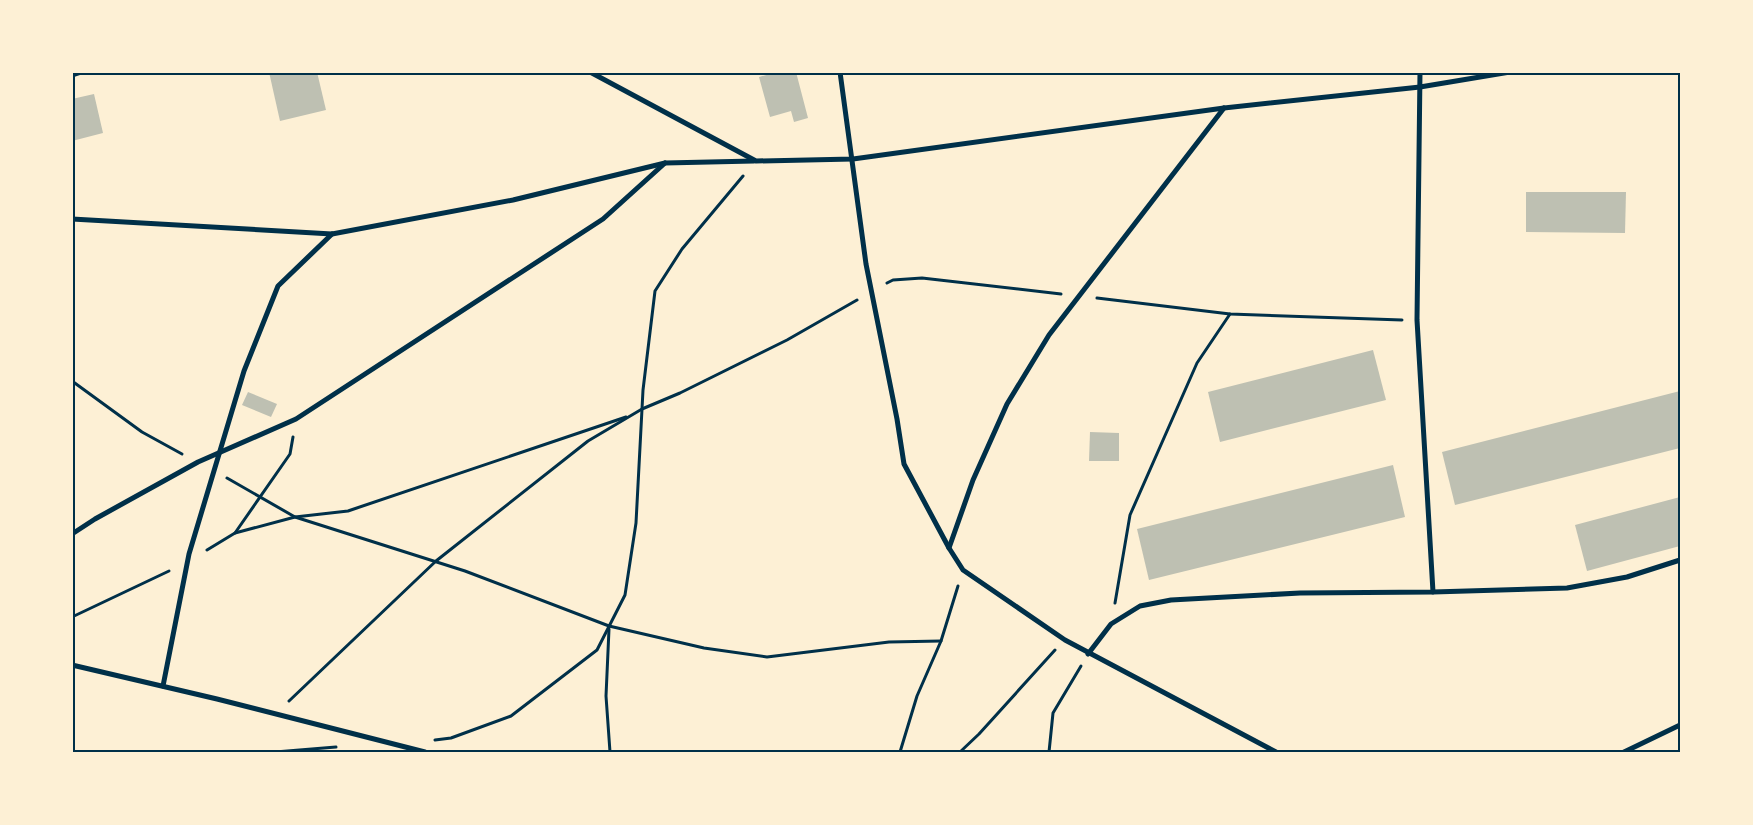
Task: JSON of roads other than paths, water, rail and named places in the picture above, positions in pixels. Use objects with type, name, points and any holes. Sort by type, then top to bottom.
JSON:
[{"type":"street","points":[[590,72],[756,161]]},
{"type":"street","points":[[840,72],[866,264],[897,419],[904,464],[949,548],[963,570],[1088,654],[1276,752]]},
{"type":"street","points":[[1420,72],[1417,320],[1433,592]]},
{"type":"street","points":[[72,219],[332,234],[431,217],[513,200],[665,163],[853,160],[1224,108],[1420,87],[1510,72]]},
{"type":"street","points":[[949,548],[974,480],[1007,404],[1049,335],[1224,108]]},
{"type":"street","points":[[72,534],[95,519],[198,462],[296,419],[603,219],[665,163]]},
{"type":"street","points":[[163,686],[189,554],[244,371],[278,286],[332,234]]},
{"type":"street","points":[[1088,654],[1112,624],[1140,606],[1172,600],[1300,593],[1568,588],[1627,577],[1680,560]]},
{"type":"street","points":[[72,665],[425,752]]},
{"type":"street","points":[[1624,752],[1680,725]]}]
